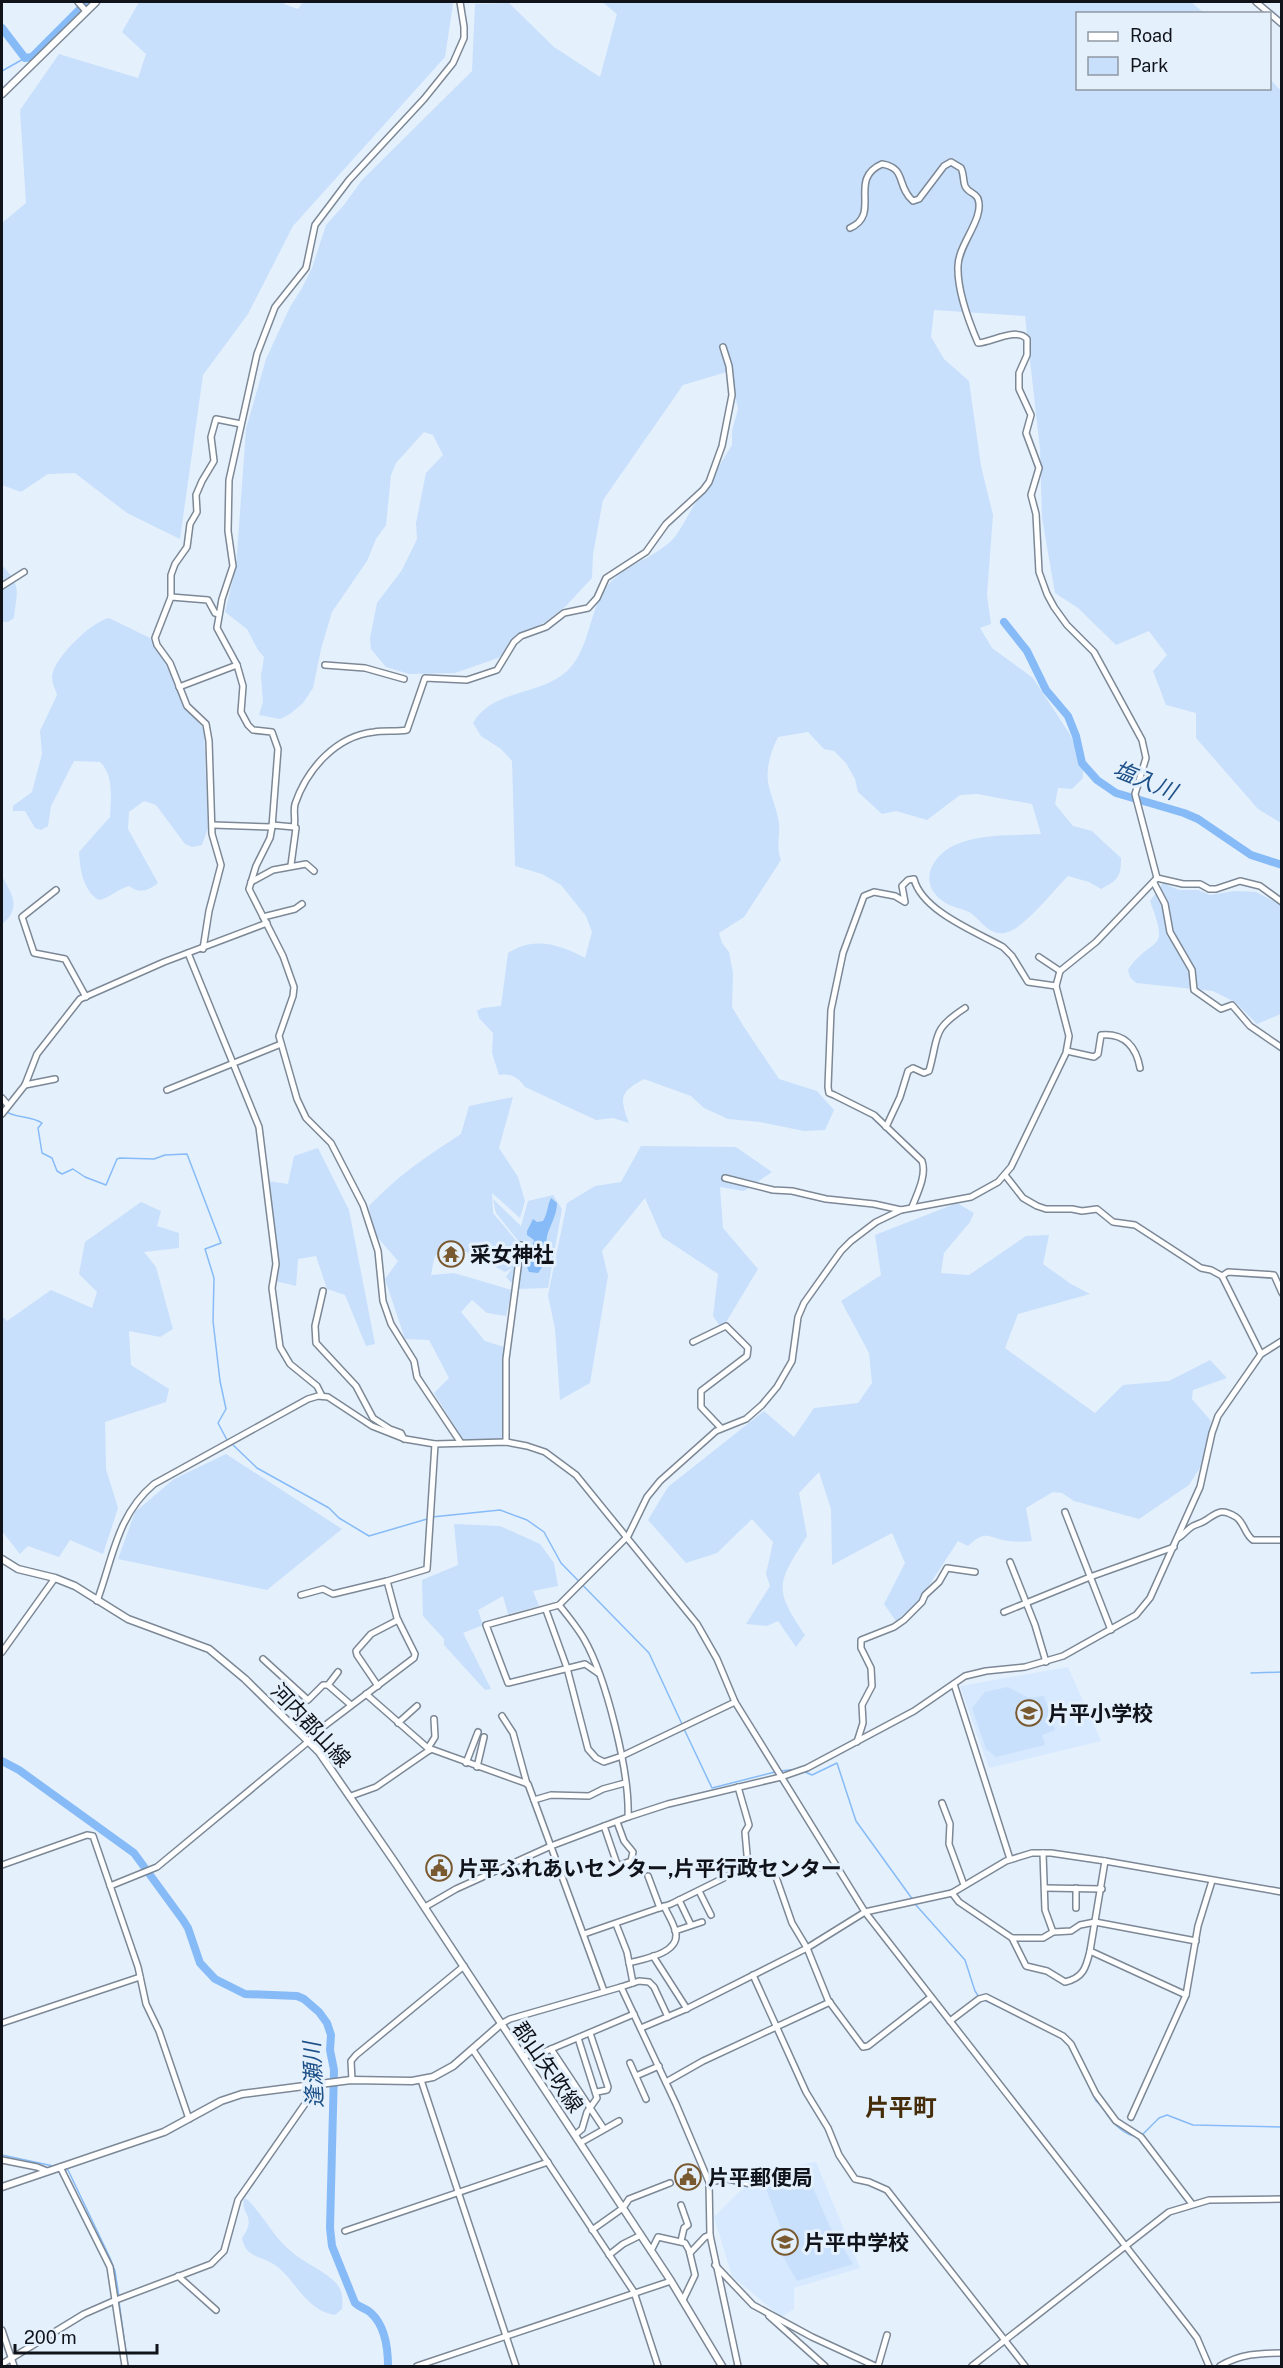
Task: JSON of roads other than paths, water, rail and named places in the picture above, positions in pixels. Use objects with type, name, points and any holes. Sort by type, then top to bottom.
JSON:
[{"type":"main road","points":[[2,94],[82,6],[96,2]]},
{"type":"main road","name":"河内郡山線","points":[[2,1559],[18,1569],[55,1578],[75,1586],[128,1619],[209,1649],[237,1672],[309,1741],[332,1768],[501,2024]]},
{"type":"main road","name":"郡山矢吹線","points":[[2,2187],[164,2132],[221,2101],[234,2097],[352,2080],[421,2080],[445,2072],[501,2024],[671,2281],[722,2367]]},
{"type":"street","points":[[460,2],[464,38],[453,63],[424,99],[349,180],[315,225],[306,268],[281,298],[270,318],[257,354],[228,490],[228,531],[232,566],[219,614],[219,634],[237,665],[243,686],[240,710],[245,721],[253,730],[272,732],[277,744],[270,838],[251,882],[250,893],[287,964],[294,987],[291,1003],[279,1031],[281,1044],[302,1111],[331,1143],[366,1212],[378,1251],[383,1301],[391,1324],[414,1361],[417,1377],[461,1443]]},
{"type":"street","points":[[1256,2],[1267,12]]},
{"type":"street","points":[[850,228],[863,220],[866,211],[865,182],[870,171],[882,164],[892,165],[899,171],[904,193],[913,201],[919,199],[944,166],[951,162],[961,168],[965,187],[977,196],[980,207],[959,258],[958,267],[964,304],[978,343],[1017,334],[1024,335],[1028,339],[1020,373],[1019,389],[1031,415],[1026,433],[1039,468],[1031,495],[1036,514],[1036,553],[1047,594],[1067,625],[1094,652],[1142,740],[1146,758],[1135,794],[1156,881],[1165,904],[1170,932],[1192,970],[1194,990],[1221,1009],[1232,1005],[1250,1026],[1281,1048]]},
{"type":"street","points":[[213,825],[295,826],[295,805],[307,778],[323,758],[336,747],[369,733],[407,730],[425,678],[467,680],[497,670],[517,639],[546,627],[564,613],[588,608],[597,598],[606,578],[646,552],[666,524],[709,482],[722,446],[732,395],[729,366],[723,347]]},
{"type":"street","points":[[204,949],[214,885],[221,869],[213,838],[208,733],[203,719],[187,706],[170,663],[155,638],[171,597],[171,575],[175,564],[187,547],[190,524],[196,512],[196,495],[214,461],[212,426],[216,419],[241,424]]},
{"type":"street","points":[[2,586],[24,572]]},
{"type":"street","points":[[171,597],[208,600],[215,613],[219,614]]},
{"type":"street","points":[[179,687],[237,665]]},
{"type":"street","points":[[325,665],[365,668],[404,679]]},
{"type":"street","points":[[291,865],[296,828]]},
{"type":"street","points":[[251,882],[270,871],[291,865],[306,864],[314,871]]},
{"type":"street","points":[[912,1207],[924,1171],[923,1163],[868,1112],[834,1095],[828,1088],[831,1010],[843,953],[866,894],[874,892],[895,896],[905,902],[902,886],[908,880],[914,879],[919,892],[928,901],[945,914],[1010,953],[1028,982],[1056,986]]},
{"type":"street","points":[[1156,881],[1200,884],[1209,890],[1216,890],[1240,881],[1260,886],[1281,902]]},
{"type":"street","points":[[598,1673],[587,1664],[508,1683],[486,1625],[559,1605],[628,1536],[652,1488],[721,1428],[749,1417],[777,1386],[792,1361],[799,1312],[808,1296],[841,1251],[867,1228],[901,1210],[971,1197],[990,1188],[1005,1175],[1067,1051],[1069,1036],[1056,986],[1060,971],[1096,942],[1156,881]]},
{"type":"street","points":[[56,890],[22,917],[34,953],[66,959],[86,997]]},
{"type":"street","points":[[263,917],[295,909],[302,904]]},
{"type":"street","points":[[2,1114],[25,1085],[37,1054],[76,1004],[86,997],[188,953],[204,949],[267,923]]},
{"type":"street","points":[[188,953],[261,1135],[276,1264],[273,1294],[280,1347],[290,1364],[317,1386],[322,1396]]},
{"type":"street","points":[[1039,957],[1060,971]]},
{"type":"street","points":[[886,1127],[900,1097],[908,1071],[914,1068],[924,1073],[929,1071],[939,1030],[947,1019],[965,1008]]},
{"type":"street","points":[[1067,1051],[1094,1057],[1098,1054],[1101,1035],[1121,1038],[1133,1047],[1140,1068]]},
{"type":"street","points":[[167,1090],[281,1044]]},
{"type":"street","points":[[25,1085],[55,1078]]},
{"type":"street","points":[[2,1098],[8,1105]]},
{"type":"street","points":[[1005,1175],[1023,1198],[1037,1206],[1046,1209],[1082,1211],[1097,1209],[1113,1222],[1135,1225],[1201,1268],[1222,1275],[1261,1353]]},
{"type":"street","points":[[725,1178],[773,1190],[792,1191],[826,1199],[856,1201],[901,1210]]},
{"type":"street","points":[[506,1442],[506,1359],[521,1245]]},
{"type":"street","points":[[1222,1275],[1228,1272],[1271,1274],[1276,1277],[1281,1293]]},
{"type":"street","points":[[322,1291],[315,1326],[316,1343],[356,1386],[373,1418],[401,1433],[404,1439]]},
{"type":"street","points":[[693,1342],[726,1326],[748,1348],[747,1356],[701,1391],[701,1407],[721,1428]]},
{"type":"street","points":[[425,1907],[456,1889],[550,1846],[617,1821],[668,1804],[781,1777],[818,1764],[974,1673],[1046,1662],[1064,1656],[1143,1609],[1174,1547],[1204,1477],[1212,1433],[1218,1416],[1261,1353],[1281,1341]]},
{"type":"street","points":[[97,1600],[110,1566],[114,1545],[139,1496],[154,1484],[297,1403],[322,1396],[328,1397],[372,1426],[404,1439],[435,1444],[506,1442],[545,1452],[564,1464],[590,1490],[697,1624],[717,1659],[735,1702],[865,1911],[1197,2338],[1209,2367]]},
{"type":"street","points":[[301,1595],[323,1589],[333,1594],[427,1569],[435,1444]]},
{"type":"street","points":[[1178,1538],[1218,1511],[1238,1518],[1249,1538],[1253,1540],[1281,1540]]},
{"type":"street","points":[[1065,1512],[1111,1630]]},
{"type":"street","points":[[1004,1612],[1090,1577],[1174,1547]]},
{"type":"street","points":[[1010,1562],[1027,1603],[1046,1662]]},
{"type":"street","points":[[857,1742],[863,1723],[862,1705],[872,1686],[871,1668],[861,1647],[861,1640],[894,1627],[904,1620],[939,1582],[947,1568],[975,1572]]},
{"type":"street","points":[[2,1652],[55,1578]]},
{"type":"street","points":[[110,1886],[157,1867],[309,1741],[315,1733],[415,1657],[398,1620],[387,1581]]},
{"type":"street","points":[[559,1605],[584,1638],[598,1673],[622,1756],[628,1817]]},
{"type":"street","points":[[546,1610],[567,1668],[590,1753],[604,1762],[622,1756],[735,1702]]},
{"type":"street","points":[[378,1686],[358,1658],[356,1651],[371,1634],[398,1620]]},
{"type":"street","points":[[263,1659],[308,1700],[323,1684],[328,1685],[351,1705]]},
{"type":"street","points":[[328,1685],[338,1672]]},
{"type":"street","points":[[954,1684],[1010,1859]]},
{"type":"street","points":[[366,1694],[429,1749],[527,1784]]},
{"type":"street","points":[[399,1723],[417,1706]]},
{"type":"street","points":[[502,1716],[513,1733],[527,1784],[604,1992]]},
{"type":"street","points":[[351,1796],[376,1787],[404,1770],[429,1749],[435,1737],[434,1719]]},
{"type":"street","points":[[466,1763],[478,1732]]},
{"type":"street","points":[[477,1767],[484,1737]]},
{"type":"street","points":[[534,1800],[551,1795],[589,1796],[603,1789],[625,1783]]},
{"type":"street","points":[[738,1787],[749,1825],[745,1832],[748,1866]]},
{"type":"street","points":[[942,1803],[950,1824],[949,1844],[964,1885]]},
{"type":"street","points":[[604,1827],[618,1864],[622,1865],[631,1861],[633,1852],[624,1841],[617,1821]]},
{"type":"street","points":[[2,1865],[91,1835],[94,1838],[140,1977],[146,2004],[159,2031],[189,2119]]},
{"type":"street","points":[[1043,1853],[1045,1910],[1053,1932]]},
{"type":"street","points":[[641,2028],[687,2009],[807,1948],[865,1911],[952,1893],[1010,1859],[1043,1853],[1106,1861],[1281,1892]]},
{"type":"street","points":[[952,1893],[959,1902],[1012,1938],[1026,1966],[1047,1971],[1065,1982],[1084,1972],[1090,1951],[1106,1861]]},
{"type":"street","points":[[584,1934],[679,1900],[748,1866],[774,1874],[792,1923],[807,1948],[830,2002],[861,2045],[864,2047],[931,1997]]},
{"type":"street","points":[[629,1963],[653,1956],[671,1946],[675,1938],[675,1931],[648,1876]]},
{"type":"street","points":[[1131,2117],[1186,1995],[1196,1941],[1212,1881]]},
{"type":"street","points":[[1045,1888],[1102,1889]]},
{"type":"street","points":[[1076,1888],[1076,1908]]},
{"type":"street","points":[[699,1891],[711,1915]]},
{"type":"street","points":[[679,1900],[691,1925]]},
{"type":"street","points":[[675,1931],[702,1922]]},
{"type":"street","points":[[1012,1938],[1043,1938],[1053,1932],[1071,1931],[1080,1925],[1095,1922],[1196,1941]]},
{"type":"street","points":[[616,1924],[633,1983]]},
{"type":"street","points":[[1090,1951],[1186,1995]]},
{"type":"street","points":[[653,1956],[687,2009]]},
{"type":"street","points":[[352,2080],[351,2061],[356,2055],[464,1966]]},
{"type":"street","points":[[753,1975],[806,2092],[828,2128],[838,2155],[852,2176],[857,2180],[869,2182],[887,2190],[1025,2367]]},
{"type":"street","points":[[2,2023],[140,1977]]},
{"type":"street","points":[[501,2024],[510,2019],[646,1981],[652,1984],[668,2017]]},
{"type":"street","points":[[621,1987],[659,2066],[709,2182],[710,2235],[738,2367]]},
{"type":"street","points":[[950,2021],[980,1997],[986,1997],[1063,2036],[1071,2044],[1098,2097],[1116,2121],[1141,2138],[1192,2204]]},
{"type":"street","points":[[666,2082],[703,2061],[830,2002]]},
{"type":"street","points":[[523,2056],[551,2049],[634,2014]]},
{"type":"street","points":[[590,2033],[608,2087],[607,2090],[597,2092]]},
{"type":"street","points":[[575,2135],[582,2128],[590,2108],[597,2100],[597,2092],[578,2038]]},
{"type":"street","points":[[551,2049],[604,2129]]},
{"type":"street","points":[[473,2050],[634,2294],[658,2367]]},
{"type":"street","points":[[630,2063],[646,2099]]},
{"type":"street","points":[[636,2076],[659,2066]]},
{"type":"street","points":[[421,2080],[516,2367]]},
{"type":"street","points":[[2,2364],[84,2314],[211,2264],[221,2257],[229,2240],[238,2200],[307,2101],[307,2085]]},
{"type":"street","points":[[580,2143],[619,2121]]},
{"type":"street","points":[[2,2160],[47,2171]]},
{"type":"street","points":[[345,2231],[548,2162]]},
{"type":"street","points":[[60,2167],[110,2267],[125,2367]]},
{"type":"street","points":[[709,2182],[728,2179],[751,2184]]},
{"type":"street","points":[[592,2230],[623,2208],[629,2199],[670,2183]]},
{"type":"street","points":[[972,2367],[1163,2216],[1192,2204],[1209,2200],[1281,2199]]},
{"type":"street","points":[[681,2205],[688,2225],[684,2228],[681,2241]]},
{"type":"street","points":[[609,2255],[623,2244],[641,2235]]},
{"type":"street","points":[[690,2253],[710,2235]]},
{"type":"street","points":[[651,2251],[658,2237],[681,2241],[687,2245],[694,2276],[683,2300]]},
{"type":"street","points":[[715,2265],[744,2297],[770,2315],[877,2367],[887,2335]]},
{"type":"street","points":[[178,2276],[216,2310]]},
{"type":"street","points":[[417,2367],[671,2281]]},
{"type":"street","points":[[770,2315],[773,2322],[825,2367]]},
{"type":"street","points":[[2,2330],[14,2367]]},
{"type":"street","points":[[1220,2367],[1241,2356],[1281,2353]]},
{"type":"water","points":[[551,1198],[557,1203],[557,1207],[547,1236],[546,1255],[538,1273],[529,1272],[527,1250],[533,1245],[534,1240],[527,1235],[527,1231],[533,1219],[537,1222],[543,1221]]},
{"type":"waterway","points":[[2,28],[25,58],[32,57],[87,2]]},
{"type":"waterway","points":[[2,71],[25,58]]},
{"type":"waterway","name":"塩入川","points":[[1004,622],[1027,651],[1046,690],[1068,716],[1076,736],[1082,763],[1097,780],[1116,793],[1198,819],[1251,855],[1282,865]]},
{"type":"waterway","points":[[2,1109],[42,1123],[38,1128],[42,1153],[52,1158],[57,1171],[62,1174],[73,1169],[85,1177],[106,1185],[117,1159],[154,1159],[165,1155],[187,1154],[221,1243],[205,1249],[214,1278],[213,1321],[220,1381],[226,1409],[218,1423],[227,1440]]},
{"type":"waterway","points":[[231,1443],[257,1468],[329,1508],[339,1518],[369,1536],[427,1519]]},
{"type":"waterway","points":[[432,1517],[500,1510],[527,1520],[544,1532],[561,1563],[649,1653],[682,1724]]},
{"type":"waterway","points":[[1251,1673],[1282,1672]]},
{"type":"waterway","points":[[684,1729],[712,1788],[775,1772]]},
{"type":"waterway","name":"逢瀬川","points":[[2,1761],[19,1770],[134,1853],[183,1920],[200,1963],[215,1979],[245,1994],[297,1996],[319,2012],[327,2023],[331,2035],[330,2050],[334,2070],[330,2228],[332,2246],[355,2303],[371,2313],[380,2324],[386,2345],[388,2366]]},
{"type":"waterway","points":[[803,1771],[812,1775],[837,1763],[856,1821],[913,1900]]},
{"type":"waterway","points":[[780,1771],[799,1769]]},
{"type":"waterway","points":[[915,1904],[965,1960],[979,1997]]},
{"type":"waterway","points":[[984,2000],[1012,2013]]},
{"type":"waterway","points":[[1079,2065],[1085,2077]]},
{"type":"waterway","points":[[1091,2089],[1096,2101],[1103,2107]]},
{"type":"waterway","points":[[1105,2111],[1119,2128],[1138,2137]]},
{"type":"waterway","points":[[1142,2135],[1159,2118],[1167,2115],[1193,2125],[1282,2127]]},
{"type":"waterway","points":[[2,2155],[53,2166]]},
{"type":"waterway","points":[[64,2169],[68,2170],[110,2258],[115,2271],[119,2297]]},
{"type":"waterway","points":[[119,2302],[128,2366]]},
{"type":"place","name":"采女神社","points":[[451,1254]]},
{"type":"place","name":"片平小学校","points":[[1029,1713]]},
{"type":"place","name":"片平ふれあいセンター,片平行政センター","points":[[439,1868]]},
{"type":"place","name":"片平郵便局","points":[[688,2177]]},
{"type":"place","name":"片平中学校","points":[[785,2242]]},
{"type":"district","name":"片平町","points":[[901,2107]]}]
